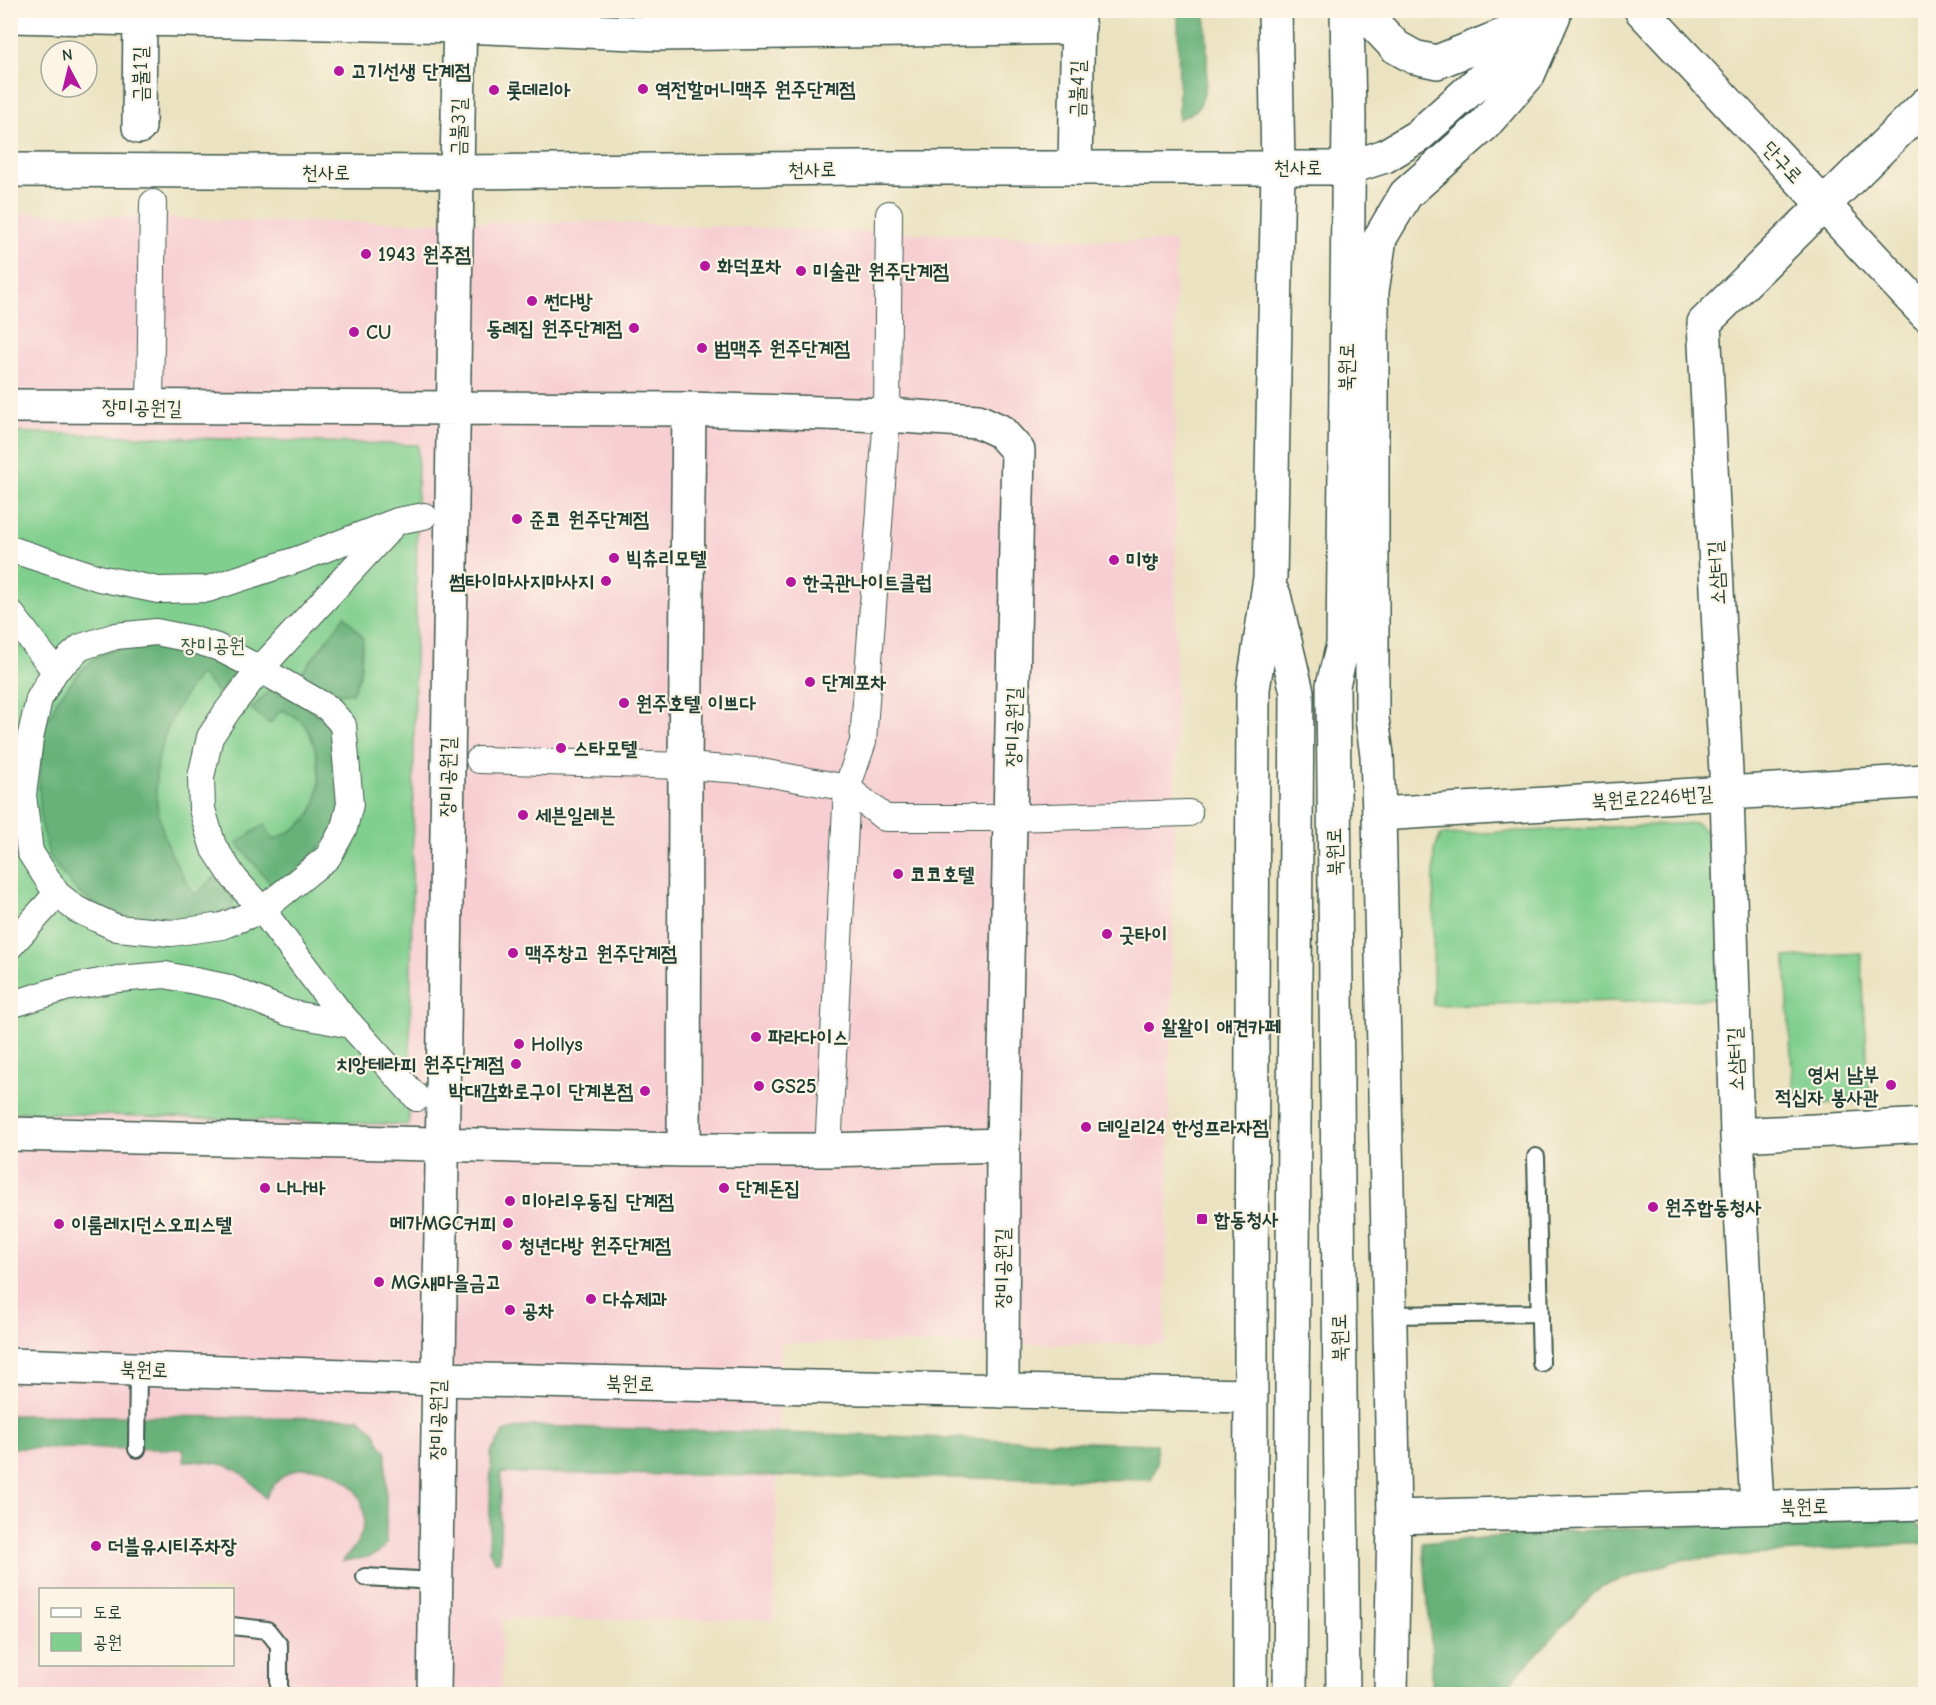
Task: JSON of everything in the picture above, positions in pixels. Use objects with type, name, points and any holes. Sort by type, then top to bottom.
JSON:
[{"type":"street","name":"북원로","points":[[1250,1695],[1253,689],[1270,579],[1278,167],[1275,10]]},
{"type":"street","name":"북원로","points":[[1342,1695],[1333,685],[1343,645],[1348,168],[1347,10]]},
{"type":"street","points":[[1366,10],[1376,26],[1396,47],[1414,57],[1437,62],[1556,13]]},
{"type":"street","name":"단구로","points":[[1641,10],[1926,314]]},
{"type":"street","name":"천사로","points":[[10,170],[457,172],[837,168],[1348,168],[1385,156],[1418,136],[1556,13]]},
{"type":"street","points":[[1393,1686],[1394,1517],[1390,1315],[1379,814],[1377,755],[1372,719],[1372,291],[1380,238],[1406,195],[1483,126],[1528,75],[1556,13]]},
{"type":"street","name":"금불1길","points":[[18,15],[460,18],[662,22],[1078,19]]},
{"type":"street","name":"금불1길","points":[[140,15],[140,128]]},
{"type":"street","name":"금불3길","points":[[457,172],[460,18]]},
{"type":"street","name":"금불4길","points":[[1075,168],[1078,19]]},
{"type":"street","name":"소삼터길","points":[[1757,1507],[1737,1135],[1727,793],[1704,323],[1926,104]]},
{"type":"street","name":"장미공원길","points":[[434,1695],[457,172]]},
{"type":"street","points":[[150,406],[153,203]]},
{"type":"street","points":[[828,1150],[848,788],[863,742],[887,415],[889,214]]},
{"type":"street","name":"장미공원길","points":[[10,406],[689,409],[887,415],[978,421],[1000,431],[1018,451],[1003,1145],[1002,1391]]},
{"type":"street","points":[[684,1150],[689,409]]},
{"type":"street","points":[[10,549],[99,578],[158,590],[208,589],[299,559],[397,521],[424,516]]},
{"type":"street","points":[[397,521],[260,669],[210,737],[201,777],[202,808],[213,846],[234,878],[262,910],[339,1012],[417,1098]]},
{"type":"street","name":"북원로","points":[[1270,579],[1298,692],[1290,1695]]},
{"type":"street","points":[[10,612],[55,671]]},
{"type":"street","points":[[156,632],[218,647],[260,669],[328,708],[343,725],[350,804],[344,828],[328,858],[262,910],[222,926],[171,933],[117,928],[76,909],[57,894],[30,852],[23,795],[30,739],[39,699],[55,671],[81,647],[116,636],[156,632]]},
{"type":"street","points":[[1343,645],[1372,719]]},
{"type":"street","name":"장미공원길","points":[[479,760],[685,766],[756,771],[848,788]]},
{"type":"street","name":"북원로2246번길","points":[[1379,814],[1926,781]]},
{"type":"street","points":[[848,788],[885,818],[1011,818],[1189,813]]},
{"type":"street","points":[[10,946],[57,894]]},
{"type":"street","points":[[10,1005],[65,987],[165,975],[225,987],[289,1013],[351,1025]]},
{"type":"street","points":[[1737,1135],[1926,1125]]},
{"type":"street","points":[[10,1134],[684,1150],[828,1150],[1003,1145]]},
{"type":"street","name":"북원로","points":[[10,1365],[438,1379],[1250,1396]]},
{"type":"street","name":"북원로","points":[[1394,1517],[1926,1503]]},
{"type":"lane","points":[[1536,1157],[1541,1363]]},
{"type":"lane","points":[[1390,1315],[1539,1314]]},
{"type":"lane","points":[[137,1449],[138,1369]]},
{"type":"lane","points":[[365,1577],[435,1581]]},
{"type":"lane","points":[[234,1626],[267,1630],[279,1645],[279,1695]]},
{"type":"shaded area","points":[[11,212],[263,222],[589,222],[1175,242],[1176,731],[1165,1344],[781,1343],[774,1620],[502,1619],[501,1694],[11,1694]]},
{"type":"green space","points":[[1178,11],[1205,11],[1207,48],[1207,77],[1201,102],[1196,110],[1179,119]]},
{"type":"green space","name":"장미공원","points":[[10,432],[418,445],[409,1125],[11,1112]]},
{"type":"green space","points":[[345,616],[363,638],[360,675],[352,693],[328,694],[300,675]]},
{"type":"green space","points":[[152,644],[190,650],[242,667],[218,693],[200,674],[181,701],[167,729],[159,756],[156,783],[158,811],[165,839],[178,867],[195,895],[215,877],[238,893],[230,909],[206,919],[178,925],[111,914],[80,894],[49,855],[41,822],[39,787],[44,728],[58,699],[79,673],[98,655],[127,646]]},
{"type":"green space","points":[[271,689],[298,701],[325,721],[338,743],[341,807],[330,838],[275,889],[237,843],[265,824],[273,840],[301,824],[314,808],[319,770],[309,732],[301,721],[283,710],[270,724],[251,709]]},
{"type":"green space","points":[[1697,823],[1717,844],[1720,999],[1433,1005],[1434,850],[1441,835]]},
{"type":"green space","points":[[1861,953],[1870,1102],[1801,1105],[1793,1086],[1785,957]]},
{"type":"green space","points":[[11,1415],[359,1418],[374,1431],[386,1450],[386,1544],[383,1549],[373,1555],[342,1561],[360,1537],[364,1514],[358,1494],[343,1478],[324,1469],[303,1468],[282,1477],[265,1498],[247,1478],[230,1467],[211,1462],[184,1461],[184,1449],[11,1448]]},
{"type":"green space","points":[[534,1426],[1156,1444],[1157,1464],[1151,1480],[501,1473],[500,1561],[495,1561],[489,1550],[491,1452],[504,1432]]},
{"type":"green space","points":[[1907,1515],[1926,1532],[1925,1543],[1679,1560],[1600,1587],[1499,1694],[1432,1694],[1432,1654],[1423,1543],[1554,1532]]},
{"type":"place","name":"고기선생 단계점","points":[[339,71]]},
{"type":"place","name":"역전할머니맥주 원주단계점","points":[[643,89]]},
{"type":"place","name":"롯데리아","points":[[494,90]]},
{"type":"place","name":"1943 원주점","points":[[366,254]]},
{"type":"place","name":"화덕포차","points":[[705,266]]},
{"type":"place","name":"미술관 원주단계점","points":[[801,271]]},
{"type":"place","name":"썬다방","points":[[532,301]]},
{"type":"place","name":"동례집 원주단계점","points":[[634,328]]},
{"type":"place","name":"CU","points":[[354,332]]},
{"type":"place","name":"범맥주 원주단계점","points":[[702,348]]},
{"type":"place","name":"준코 원주단계점","points":[[517,519]]},
{"type":"place","name":"빅츄리모텔","points":[[614,558]]},
{"type":"place","name":"미향","points":[[1114,560]]},
{"type":"place","name":"썸타이마사지마사지","points":[[606,581]]},
{"type":"place","name":"한국관나이트클럽","points":[[791,582]]},
{"type":"place","name":"단계포차","points":[[810,682]]},
{"type":"place","name":"원주호텔 이쁘다","points":[[624,703]]},
{"type":"place","name":"스타모텔","points":[[561,748]]},
{"type":"place","name":"세븐일레븐","points":[[523,815]]},
{"type":"place","name":"코코호텔","points":[[898,874]]},
{"type":"place","name":"굿타이","points":[[1107,934]]},
{"type":"place","name":"맥주창고 원주단계점","points":[[513,953]]},
{"type":"place","name":"왈왈이 애견카페","points":[[1149,1027]]},
{"type":"place","name":"파라다이스","points":[[756,1037]]},
{"type":"place","name":"Hollys","points":[[519,1044]]},
{"type":"place","name":"치앙테라피 원주단계점","points":[[516,1064]]},
{"type":"place","name":"영서 남부 적십자 봉사관","points":[[1891,1085]]},
{"type":"place","name":"GS25","points":[[759,1086]]},
{"type":"place","name":"박대감화로구이 단계본점","points":[[645,1091]]},
{"type":"place","name":"데일리24 한성프라자점","points":[[1086,1127]]},
{"type":"place","name":"나나바","points":[[265,1188]]},
{"type":"place","name":"단계돈집","points":[[724,1188]]},
{"type":"place","name":"미아리우동집 단계점","points":[[510,1201]]},
{"type":"place","name":"원주합동청사","points":[[1653,1207]]},
{"type":"place","name":"합동청사","points":[[1202,1219]]},
{"type":"place","name":"메가MGC커피","points":[[508,1223]]},
{"type":"place","name":"이룸레지던스오피스텔","points":[[59,1224]]},
{"type":"place","name":"청년다방 원주단계점","points":[[507,1245]]},
{"type":"place","name":"MG새마을금고","points":[[379,1282]]},
{"type":"place","name":"다슈제과","points":[[591,1299]]},
{"type":"place","name":"공차","points":[[510,1310]]},
{"type":"place","name":"더블유시티주차장","points":[[96,1546]]}]
